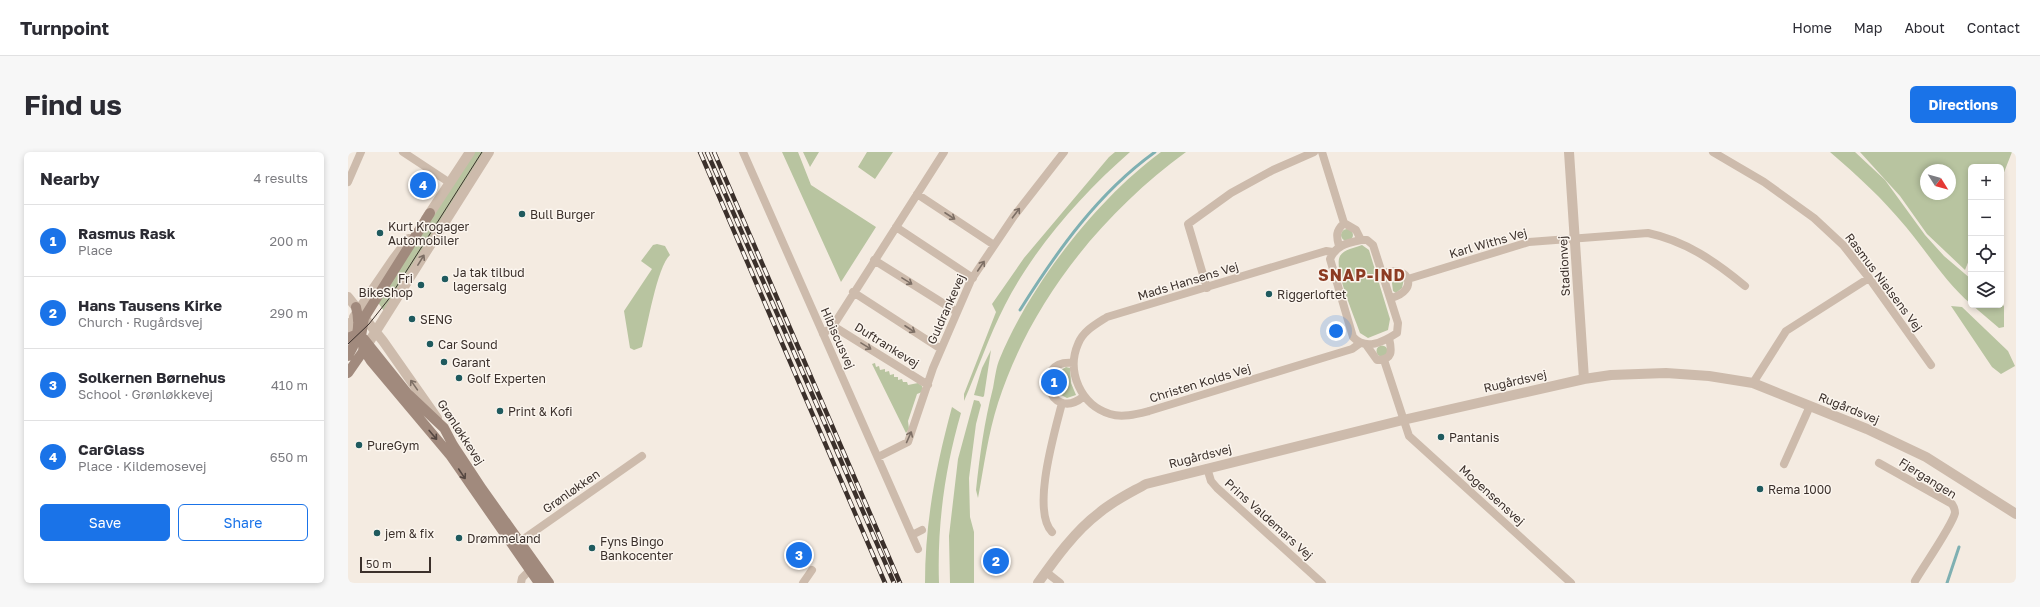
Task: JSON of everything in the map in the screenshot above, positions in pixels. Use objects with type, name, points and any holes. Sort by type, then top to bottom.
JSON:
[{"type":"main road","points":[[348,374],[360,317],[430,213]]},
{"type":"main road","points":[[348,356],[356,335]]},
{"type":"main road","points":[[356,335],[408,394],[444,428]]},
{"type":"main road","name":"Grønløkkevej","points":[[356,335],[381,374],[450,455],[516,545],[549,583]]},
{"type":"main road","name":"Grønløkkevej","points":[[444,428],[453,445],[539,583]]},
{"type":"street","points":[[348,182],[361,152]]},
{"type":"street","points":[[403,152],[450,183]]},
{"type":"street","points":[[430,213],[470,152]]},
{"type":"street","points":[[360,317],[385,317],[489,152]]},
{"type":"street","name":"Hibiscusvej","points":[[743,152],[918,549]]},
{"type":"street","points":[[823,334],[833,326],[944,152]]},
{"type":"street","name":"Guldrankevej","points":[[878,457],[908,442],[941,349],[973,278],[1014,216],[1064,152]]},
{"type":"street","points":[[1207,288],[1188,224],[1231,193],[1272,170],[1314,152]]},
{"type":"street","points":[[1322,152],[1344,223],[1356,230],[1361,240],[1367,240],[1374,245],[1392,298],[1398,323],[1397,333],[1389,338],[1391,349],[1389,356],[1384,360],[1376,360],[1363,345],[1353,337],[1341,300],[1330,259],[1336,249],[1336,235],[1344,223]]},
{"type":"street","name":"Stadionvej","points":[[1569,152],[1576,239],[1584,378]]},
{"type":"street","name":"Rasmus Nielsens Vej","points":[[1713,152],[1764,182],[1814,218],[1843,244],[1931,365]]},
{"type":"street","points":[[917,194],[994,245]]},
{"type":"street","points":[[896,227],[973,278]]},
{"type":"street","name":"Karl Withs Vej","points":[[1408,279],[1529,242],[1648,233],[1668,237],[1692,248],[1726,270],[1745,286]]},
{"type":"street","name":"Mads Hansens Vej","points":[[1073,363],[1078,344],[1088,329],[1107,317],[1336,249],[1361,240]]},
{"type":"street","points":[[874,260],[957,312]]},
{"type":"street","points":[[1384,273],[1398,270],[1404,273],[1408,279],[1408,286],[1405,292],[1400,296],[1392,298]]},
{"type":"street","points":[[1753,383],[1786,331],[1869,278]]},
{"type":"street","points":[[854,292],[941,349]]},
{"type":"street","name":"Grønløkkevej","points":[[348,297],[360,317],[444,428]]},
{"type":"street","points":[[356,335],[360,317]]},
{"type":"street","points":[[356,335],[360,317]]},
{"type":"street","name":"Duftrankevej","points":[[833,326],[928,385]]},
{"type":"street","name":"Christen Kolds Vej","points":[[1083,397],[1096,407],[1110,414],[1130,415],[1149,411],[1389,338]]},
{"type":"street","name":"Mogensensvej","points":[[1384,360],[1409,436],[1571,583]]},
{"type":"street","points":[[1073,363],[1077,383],[1083,397],[1070,404],[1062,403],[1055,399],[1050,393],[1047,386],[1048,378],[1052,370],[1058,365],[1073,363]]},
{"type":"street","name":"Rugårdsvej","points":[[1038,583],[1081,529],[1098,513],[1118,499],[1146,484],[1403,420],[1584,378],[1611,375],[1666,373],[1709,376],[1753,383],[1867,429],[1926,457],[2016,514]]},
{"type":"street","points":[[1052,532],[1047,527],[1043,509],[1046,467],[1062,403]]},
{"type":"street","points":[[1784,464],[1810,406]]},
{"type":"street","name":"Grønløkken","points":[[516,545],[642,456]]},
{"type":"street","name":"Fjergangen","points":[[1879,463],[1912,480],[1952,504],[1954,508],[1954,516],[1915,581]]},
{"type":"street","name":"Prins Valdemars Vej","points":[[1207,468],[1212,481],[1217,488],[1322,583]]},
{"type":"street","points":[[912,534],[922,530]]},
{"type":"street","points":[[521,583],[522,578],[530,570]]},
{"type":"street","points":[[803,583],[812,570]]},
{"type":"street","points":[[1046,572],[1060,583]]},
{"type":"green space","points":[[474,152],[485,152],[384,311],[377,301]]},
{"type":"green space","points":[[782,152],[798,152],[811,185],[876,227],[841,282]]},
{"type":"green space","points":[[803,152],[819,152],[810,167]]},
{"type":"green space","points":[[867,152],[893,152],[875,179],[858,167]]},
{"type":"green space","points":[[1115,152],[1130,152],[1094,186],[1060,223],[1030,263],[1017,284],[994,329],[964,401],[964,394],[996,312],[992,304],[1024,258],[1109,157]]},
{"type":"green space","points":[[1161,152],[1186,152],[1155,176],[1125,203],[1098,232],[1072,263],[1049,296],[1029,330],[1012,366],[998,403],[989,438],[978,498],[976,490],[987,414],[1000,358],[1013,330],[1047,273],[1068,245],[1113,194],[1137,171]]},
{"type":"green space","points":[[1830,152],[1855,152],[1885,180],[1925,235],[1944,256],[1968,276],[1968,301],[1945,277],[1897,216]]},
{"type":"green space","points":[[1860,152],[2012,152],[2004,172],[2004,164],[1968,164],[1968,262],[1965,270],[1927,234],[1900,196]]},
{"type":"green space","points":[[1345,229],[1349,229],[1353,235],[1349,241],[1345,241],[1341,237],[1341,233]]},
{"type":"green space","points":[[657,244],[665,246],[670,255],[665,262],[657,284],[642,347],[634,350],[630,348],[624,311],[652,269],[641,261],[653,245]]},
{"type":"green space","points":[[1362,245],[1369,250],[1390,319],[1388,330],[1368,338],[1360,333],[1339,271],[1340,256],[1350,249]]},
{"type":"green space","points":[[1394,274],[1404,279],[1402,288],[1396,293],[1393,291],[1391,275]]},
{"type":"green space","points":[[1951,306],[1962,307],[2008,351],[2015,366],[2001,374],[1992,367]]},
{"type":"green space","points":[[1976,308],[2004,308],[2004,327],[1999,328]]},
{"type":"green space","points":[[1380,346],[1384,346],[1386,347],[1386,355],[1380,356],[1377,353],[1377,349]]},
{"type":"green space","points":[[991,350],[984,396],[974,395],[982,368]]},
{"type":"green space","points":[[875,363],[876,367],[879,366],[880,370],[885,369],[885,372],[889,371],[890,375],[894,374],[894,377],[898,377],[898,380],[902,379],[903,382],[907,382],[908,385],[918,383],[922,386],[922,392],[917,394],[908,421],[909,429],[906,433],[872,364]]},
{"type":"green space","points":[[1066,367],[1070,368],[1071,383],[1076,395],[1067,398],[1055,392],[1053,384],[1056,373]]},
{"type":"green space","points":[[974,400],[979,401],[981,405],[976,424],[969,478],[970,517],[974,532],[974,583],[950,583],[949,536],[958,459]]},
{"type":"green space","points":[[952,407],[961,413],[946,476],[943,497],[939,540],[939,583],[925,583],[927,538],[932,494]]},
{"type":"waterway","points":[[1020,310],[1064,245],[1097,204],[1134,168],[1155,152]]},
{"type":"waterway","points":[[1947,583],[1959,547]]},
{"type":"tram line","points":[[348,344],[369,324],[388,300],[482,152]]},
{"type":"railway","points":[[700,152],[885,583]]},
{"type":"railway","points":[[707,152],[894,583]]},
{"type":"railway","points":[[714,152],[900,583]]},
{"type":"place","name":"CarGlass","points":[[423,185]]},
{"type":"place","name":"Bull Burger","points":[[522,214]]},
{"type":"place","name":"Kurt Krogager Automobiler","points":[[380,233]]},
{"type":"place","name":"Ja tak tilbud lagersalg","points":[[445,279]]},
{"type":"place","name":"Fri BikeShop","points":[[421,285]]},
{"type":"place","name":"Riggerloftet","points":[[1269,294]]},
{"type":"place","name":"SENG","points":[[412,319]]},
{"type":"place","name":"Car Sound","points":[[430,344]]},
{"type":"place","name":"Garant","points":[[444,362]]},
{"type":"place","name":"Golf Experten","points":[[459,378]]},
{"type":"place","name":"Rasmus Rask","points":[[1054,382]]},
{"type":"place","name":"Print & Kofi","points":[[500,411]]},
{"type":"place","name":"Pantanis","points":[[1441,437]]},
{"type":"place","name":"PureGym","points":[[359,445]]},
{"type":"place","name":"Rema 1000","points":[[1760,489]]},
{"type":"place","name":"jem & fix","points":[[377,533]]},
{"type":"place","name":"Drømmeland","points":[[459,538]]},
{"type":"place","name":"Fyns Bingo Bankocenter","points":[[592,548]]},
{"type":"place","name":"Solkernen Børnehus","points":[[799,555]]},
{"type":"place","name":"Hans Tausens Kirke","points":[[996,561]]},
{"type":"district","name":"SNAP-IND","points":[[1362,275]]}]
